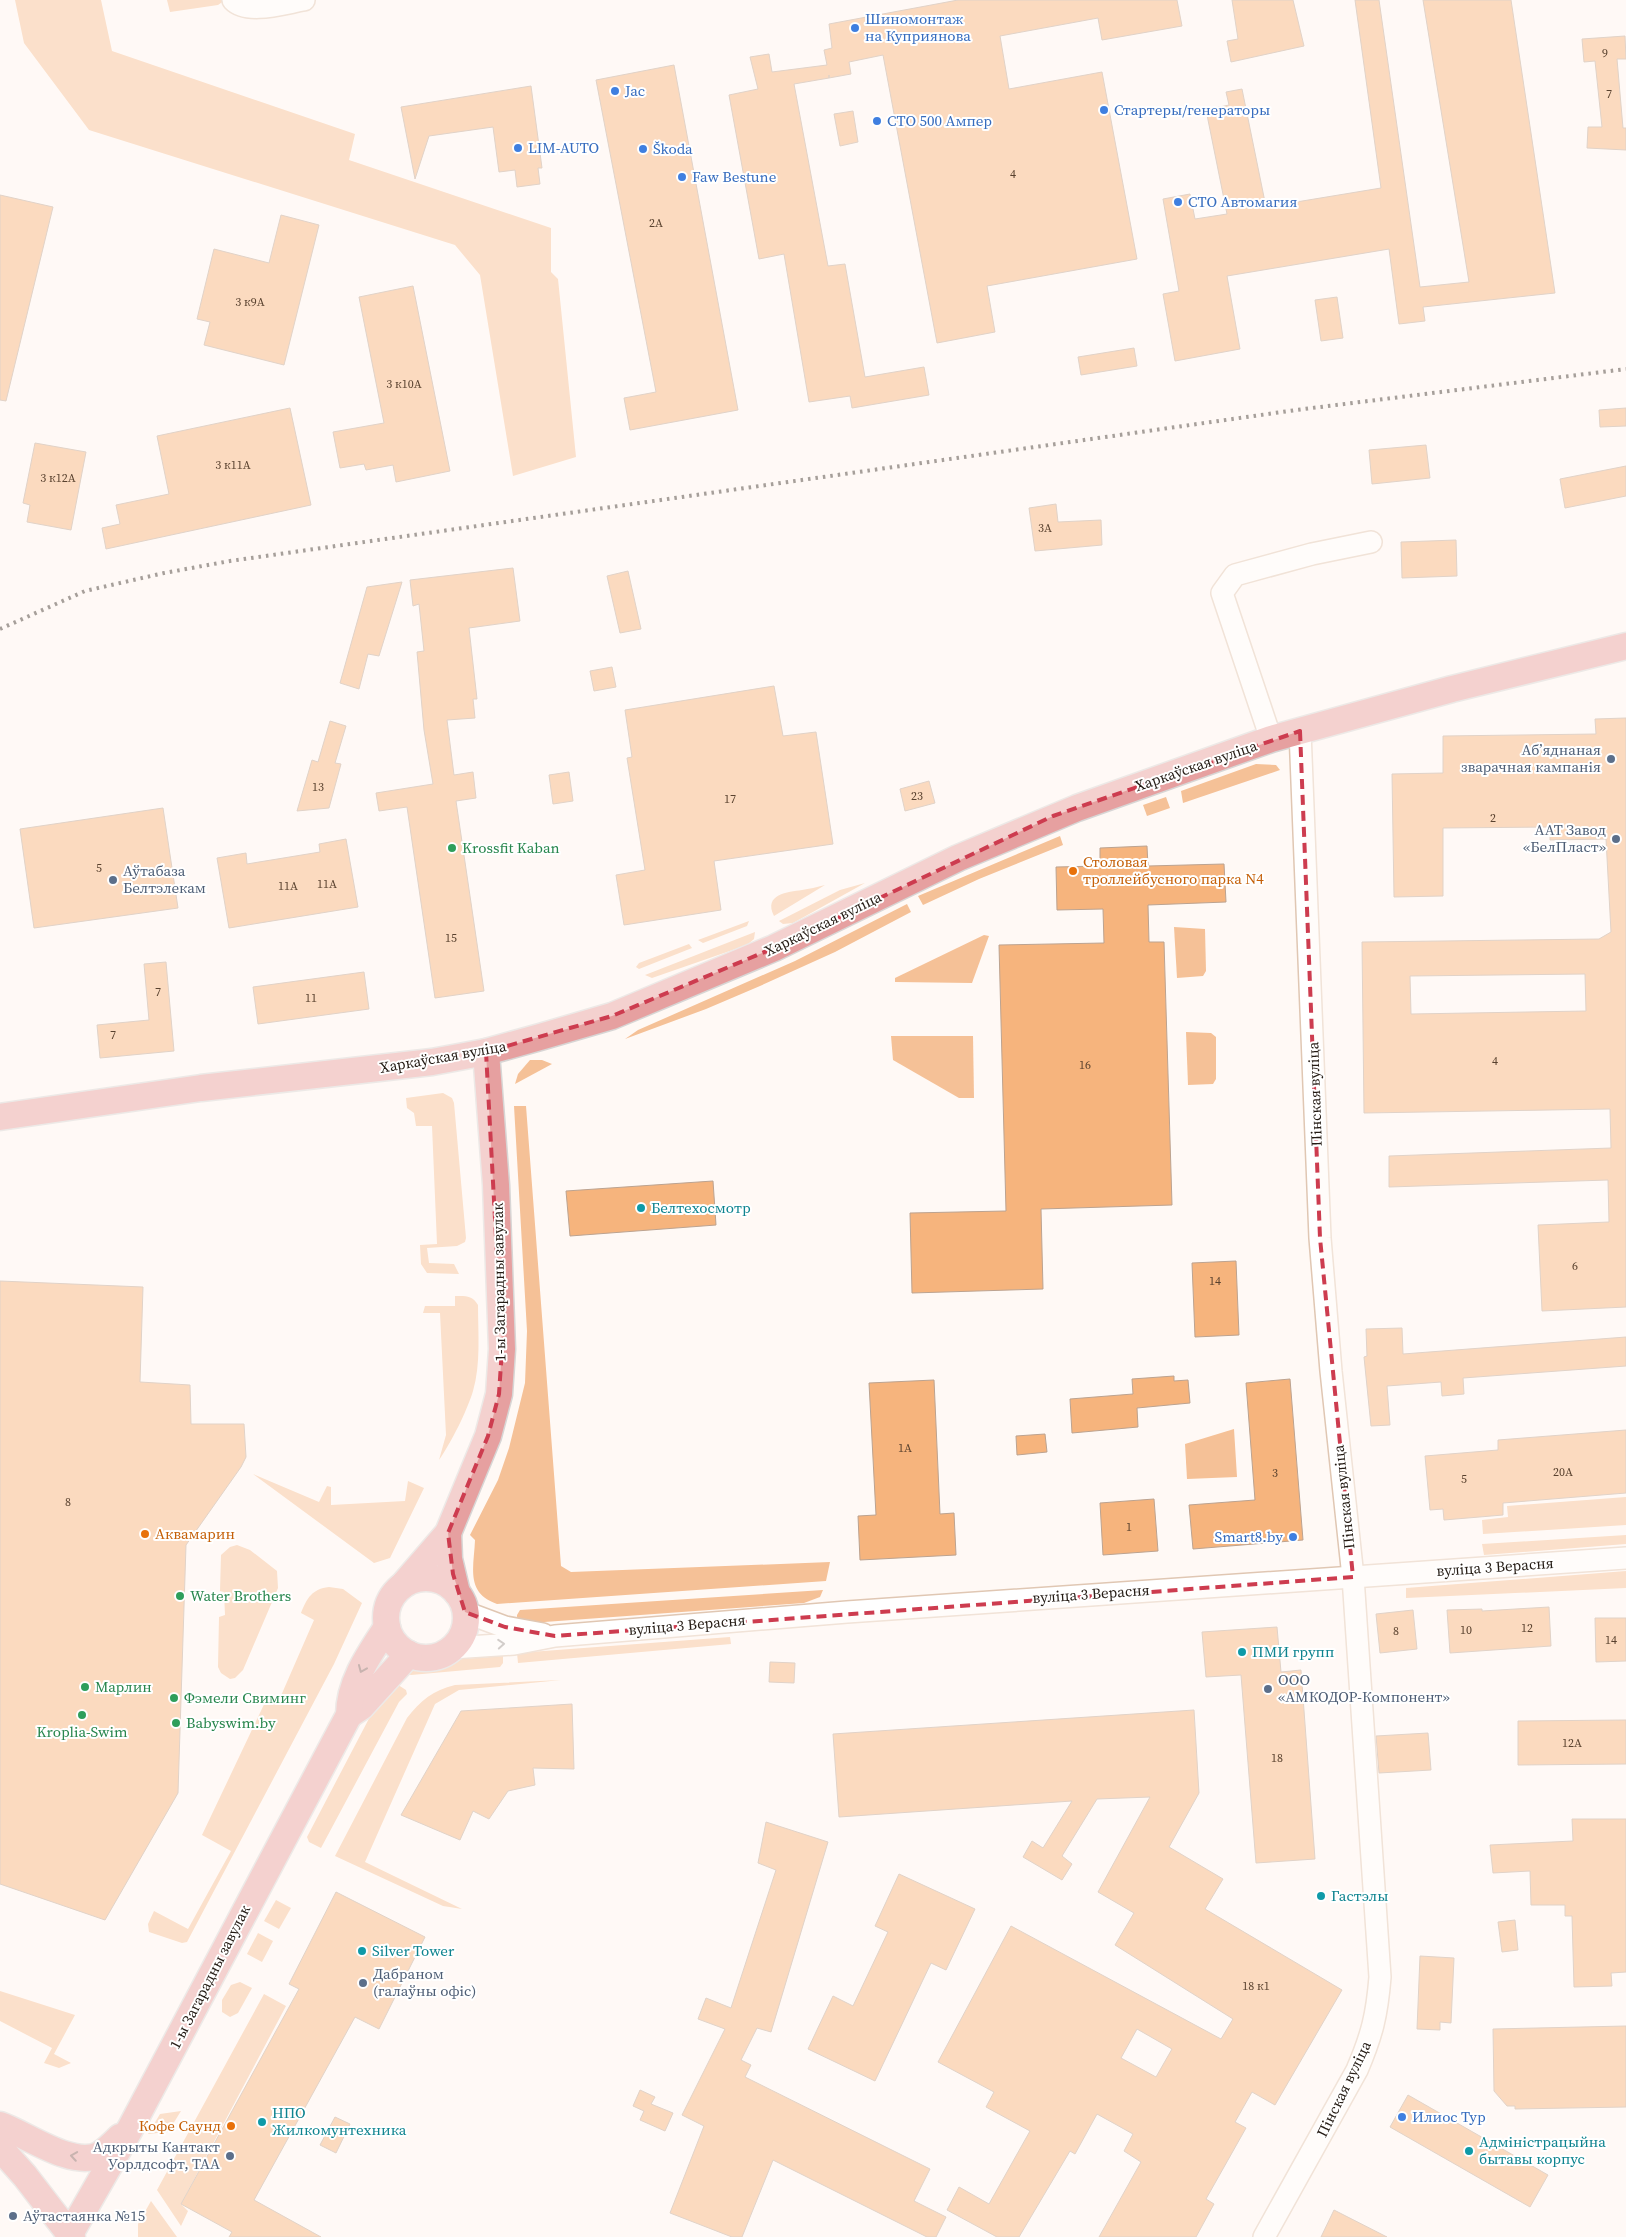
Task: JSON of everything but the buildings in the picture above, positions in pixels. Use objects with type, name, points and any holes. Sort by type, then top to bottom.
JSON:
[{"type":"main road","name":"Харкаўская вуліца","points":[[0,1117],[201,1088],[396,1067],[486,1052],[621,1012],[774,948],[951,862],[1053,816],[1300,730],[1452,688],[1626,646]]},
{"type":"main road","name":"1-ы Загарадны завулак","points":[[404,1584],[448,1533],[488,1436],[499,1394],[502,1349],[496,1185],[486,1052]]},
{"type":"main road","name":"1-ы Загарадны завулак","points":[[448,1533],[450,1559],[461,1602]]},
{"type":"main road","points":[[433,1578],[450,1586],[461,1602],[463,1632],[452,1648],[444,1653],[427,1658],[409,1654],[395,1643],[387,1627],[386,1618],[390,1599],[404,1584],[418,1579],[433,1578]]},
{"type":"main road","name":"1-ы Загарадны завулак","points":[[71,2236],[130,2129],[349,1715],[349,1700],[366,1660],[387,1627]]},
{"type":"main road","name":"1-ы Загарадны завулак","points":[[349,1715],[361,1707],[409,1654]]},
{"type":"main road","points":[[0,2124],[69,2156],[87,2158],[99,2155],[130,2129]]},
{"type":"main road","points":[[0,2148],[26,2176],[71,2236]]},
{"type":"street","points":[[233,0],[237,5],[254,8],[304,0]]},
{"type":"street","points":[[1271,739],[1222,593],[1235,575],[1312,554],[1372,542]]},
{"type":"street","name":"Пінская вуліца","points":[[1264,2237],[1357,2070],[1378,2011],[1380,1977],[1353,1577],[1331,1371],[1320,1238],[1300,730]]},
{"type":"street","name":"вуліца 3 Верасня","points":[[452,1648],[514,1644],[555,1636],[847,1612],[1626,1558]]},
{"type":"street","name":"вуліца 3 Верасня","points":[[461,1602],[506,1627],[555,1636]]},
{"type":"highlighted area","points":[[1300,731],[1320,1238],[1353,1577],[555,1636],[505,1627],[465,1612],[453,1574],[448,1533],[488,1436],[499,1394],[502,1349],[486,1052],[612,1016],[774,948],[1053,816]]},
{"type":"shaded area","points":[[15,0],[101,0],[112,51],[355,134],[349,160],[551,228],[551,272],[558,279],[576,457],[513,476],[480,275],[455,245],[89,130],[24,43]]},
{"type":"shaded area","points":[[167,0],[225,0],[218,5],[170,12]]},
{"type":"shaded area","points":[[1256,764],[1276,765],[1280,770],[1183,803],[1181,791]]},
{"type":"shaded area","points":[[1166,797],[1170,808],[1147,816],[1143,805]]},
{"type":"shaded area","points":[[1060,836],[1063,845],[979,879],[923,905],[918,896]]},
{"type":"shaded area","points":[[865,883],[793,923],[783,924],[779,921],[840,890]]},
{"type":"shaded area","points":[[825,885],[774,916],[771,909],[774,899],[784,893]]},
{"type":"shaded area","points":[[907,904],[911,912],[835,952],[706,1009],[625,1039],[638,1030],[795,961]]},
{"type":"shaded area","points":[[749,921],[747,926],[703,943],[698,940]]},
{"type":"shaded area","points":[[1174,927],[1205,929],[1206,971],[1203,976],[1177,978]]},
{"type":"shaded area","points":[[755,932],[754,939],[747,945],[652,978],[645,975]]},
{"type":"shaded area","points":[[984,935],[989,936],[972,983],[895,982],[895,978]]},
{"type":"shaded area","points":[[689,944],[692,948],[639,969],[636,967],[639,963]]},
{"type":"shaded area","points":[[1186,1032],[1211,1033],[1216,1037],[1216,1079],[1213,1084],[1188,1085]]},
{"type":"shaded area","points":[[891,1036],[973,1036],[974,1098],[959,1098],[893,1060]]},
{"type":"shaded area","points":[[530,1060],[542,1060],[552,1064],[515,1084],[518,1074]]},
{"type":"shaded area","points":[[443,1093],[452,1098],[454,1103],[466,1238],[465,1242],[457,1246],[427,1248],[429,1263],[454,1264],[459,1274],[427,1273],[421,1264],[420,1245],[437,1244],[432,1126],[416,1126],[414,1113],[407,1108],[406,1098]]},
{"type":"shaded area","points":[[514,1106],[526,1106],[561,1566],[571,1572],[830,1562],[826,1581],[497,1604],[480,1593],[476,1586],[473,1569],[475,1540],[470,1535],[498,1480],[509,1448],[525,1383],[527,1331]]},
{"type":"shaded area","points":[[455,1296],[466,1296],[478,1305],[476,1381],[467,1408],[439,1460],[446,1435],[440,1313],[423,1313],[425,1306],[455,1306]]},
{"type":"shaded area","points":[[1234,1429],[1237,1477],[1187,1479],[1185,1444]]},
{"type":"shaded area","points":[[253,1474],[319,1502],[327,1486],[331,1487],[331,1505],[405,1501],[408,1481],[424,1488],[390,1558],[374,1563]]},
{"type":"shaded area","points":[[1626,1497],[1626,1525],[1483,1534],[1482,1520],[1508,1517],[1507,1506]]},
{"type":"shaded area","points":[[1626,1535],[1626,1544],[1484,1555],[1482,1544]]},
{"type":"shaded area","points":[[237,1545],[250,1550],[277,1571],[278,1588],[243,1670],[235,1678],[230,1679],[221,1673],[218,1667],[219,1617],[225,1615],[224,1592],[220,1591],[221,1555],[230,1547]]},
{"type":"shaded area","points":[[1626,1571],[1626,1588],[1406,1598],[1406,1588]]},
{"type":"shaded area","points":[[329,1587],[343,1589],[362,1603],[334,1664],[187,1942],[182,1943],[149,1932],[148,1924],[154,1911],[188,1929],[231,1851],[202,1835],[269,1694],[280,1698],[314,1620],[301,1613],[306,1603],[314,1592]]},
{"type":"shaded area","points":[[823,1590],[820,1597],[804,1603],[517,1624],[517,1615],[520,1610]]},
{"type":"shaded area","points":[[730,1637],[731,1644],[518,1663],[517,1653]]},
{"type":"shaded area","points":[[503,1656],[503,1663],[500,1667],[411,1675],[404,1673],[422,1662]]},
{"type":"shaded area","points":[[561,1680],[459,1690],[435,1704],[365,1862],[462,1909],[443,1906],[335,1856],[407,1718],[428,1697],[440,1690],[455,1685]]},
{"type":"shaded area","points":[[392,1681],[406,1690],[407,1694],[399,1702],[321,1848],[309,1842],[307,1837],[385,1688]]},
{"type":"shaded area","points":[[276,1900],[291,1908],[279,1929],[264,1921]]},
{"type":"shaded area","points":[[258,1933],[273,1941],[262,1962],[247,1954]]},
{"type":"shaded area","points":[[240,1982],[252,1988],[238,2013],[230,2017],[222,2012],[222,2000],[231,1985]]},
{"type":"shaded area","points":[[0,1991],[75,2015],[54,2054],[71,2063],[59,2068],[44,2063],[52,2048],[0,2021]]},
{"type":"shaded area","points":[[264,1994],[286,2006],[181,2204],[188,2211],[181,2226],[157,2190]]},
{"type":"shaded area","points":[[181,2111],[168,2132],[148,2134],[160,2114]]},
{"type":"shaded area","points":[[151,2201],[177,2237],[138,2237],[138,2224]]},
{"type":"railway","points":[[0,629],[85,591],[164,573],[230,561],[1296,410],[1626,369]]},
{"type":"place","name":"Шиномонтаж на Куприянова","points":[[855,28]]},
{"type":"place","name":"Jac","points":[[615,91]]},
{"type":"place","name":"Стартеры/генераторы","points":[[1104,110]]},
{"type":"place","name":"СТО 500 Ампер","points":[[877,121]]},
{"type":"place","name":"LIM-AUTO","points":[[518,148]]},
{"type":"place","name":"Škoda","points":[[643,149]]},
{"type":"place","name":"Faw Bestune","points":[[682,177]]},
{"type":"place","name":"СТО Автомагия","points":[[1178,202]]},
{"type":"place","name":"Абʼяднаная зварачная кампанія","points":[[1611,759]]},
{"type":"place","name":"ААТ Завод «БелПласт»","points":[[1616,839]]},
{"type":"place","name":"Krossfit Kaban","points":[[452,848]]},
{"type":"place","name":"Столовая троллейбусного парка N4","points":[[1073,871]]},
{"type":"place","name":"Аўтабаза Белтэлекам","points":[[113,880]]},
{"type":"place","name":"Белтехосмотр","points":[[641,1208]]},
{"type":"place","name":"Аквамарин","points":[[145,1534]]},
{"type":"place","name":"Smart8.by","points":[[1293,1537]]},
{"type":"place","name":"Water Brothers","points":[[180,1596]]},
{"type":"place","name":"ПМИ групп","points":[[1242,1652]]},
{"type":"place","name":"Марлин","points":[[85,1687]]},
{"type":"place","name":"ООО «АМКОДОР-Компонент»","points":[[1268,1689]]},
{"type":"place","name":"Фэмели Свиминг","points":[[174,1698]]},
{"type":"place","name":"Kroplia-Swim","points":[[82,1715]]},
{"type":"place","name":"Babyswim.by","points":[[176,1723]]},
{"type":"place","name":"Гастэлы","points":[[1321,1896]]},
{"type":"place","name":"Silver Tower","points":[[362,1951]]},
{"type":"place","name":"Дабраном (галаўны офіс)","points":[[363,1983]]},
{"type":"place","name":"Илиос Тур","points":[[1402,2117]]},
{"type":"place","name":"НПО Жилкомунтехника","points":[[262,2122]]},
{"type":"place","name":"Кофе Саунд","points":[[231,2126]]},
{"type":"place","name":"Адміністрацыйна бытавы корпус","points":[[1469,2151]]},
{"type":"place","name":"Адкрыты Кантакт Уорлдсофт, ТАА","points":[[230,2156]]},
{"type":"place","name":"Аўтастаянка №15","points":[[13,2216]]}]
